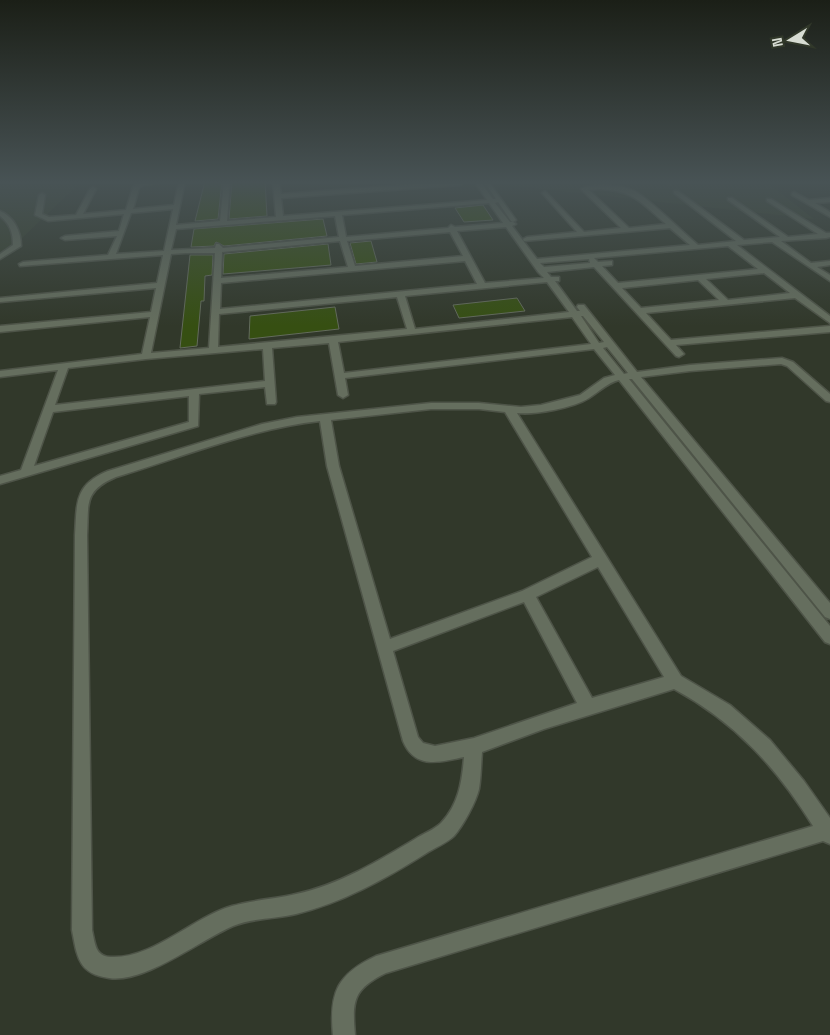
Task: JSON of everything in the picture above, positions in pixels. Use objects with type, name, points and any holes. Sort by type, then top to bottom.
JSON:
[{"type":"street","points":[[0,256],[17,246],[18,236],[12,229]]},
{"type":"street","points":[[111,257],[123,229]]},
{"type":"street","points":[[146,356],[172,229]]},
{"type":"street","points":[[341,229],[352,268]]},
{"type":"street","points":[[23,264],[438,229]]},
{"type":"street","points":[[453,229],[483,286]]},
{"type":"street","points":[[515,229],[581,314],[609,344],[628,376],[830,637]]},
{"type":"street","points":[[517,229],[527,239],[543,265]]},
{"type":"street","points":[[578,229],[582,234]]},
{"type":"street","points":[[527,239],[635,229]]},
{"type":"street","points":[[676,229],[696,247]]},
{"type":"street","points":[[718,229],[765,272],[830,320]]},
{"type":"street","points":[[773,229],[787,239]]},
{"type":"street","points":[[817,229],[829,237]]},
{"type":"street","points":[[65,238],[122,233]]},
{"type":"street","points":[[777,242],[787,239],[829,237]]},
{"type":"street","points":[[543,265],[589,256],[829,237]]},
{"type":"street","points":[[777,242],[830,279]]},
{"type":"street","points":[[543,265],[596,264],[736,245]]},
{"type":"street","points":[[213,350],[219,248]]},
{"type":"street","points":[[589,256],[679,354]]},
{"type":"street","points":[[216,280],[469,258]]},
{"type":"street","points":[[810,266],[830,264]]},
{"type":"street","points":[[617,286],[765,272]]},
{"type":"street","points":[[700,278],[726,303]]},
{"type":"street","points":[[215,312],[554,280]]},
{"type":"street","points":[[0,300],[161,285]]},
{"type":"street","points":[[400,294],[412,332]]},
{"type":"street","points":[[641,311],[798,296]]},
{"type":"street","points":[[0,329],[154,314]]},
{"type":"street","points":[[0,374],[146,356],[334,340],[581,314]]},
{"type":"street","points":[[581,314],[597,346],[628,376],[830,613]]},
{"type":"street","points":[[668,343],[830,329]]},
{"type":"street","points":[[334,340],[343,395]]},
{"type":"street","points":[[340,376],[609,344]]},
{"type":"street","points":[[267,345],[271,402]]},
{"type":"street","points":[[474,746],[470,790],[447,830],[383,869],[339,890],[297,904],[232,916],[149,959],[128,966],[110,968],[95,964],[87,955],[82,930],[81,564],[82,525],[86,490],[100,478],[266,427],[296,420],[446,406],[510,410],[541,408],[584,397],[608,380],[628,376],[728,364],[782,361],[790,364],[830,399]]},
{"type":"street","points":[[26,472],[64,367]]},
{"type":"street","points":[[49,409],[270,383]]},
{"type":"street","points":[[0,480],[194,424],[194,392]]},
{"type":"street","points":[[344,1035],[341,1010],[349,984],[363,971],[382,963],[829,833],[774,755],[751,730],[696,692],[675,681],[510,410]]},
{"type":"street","points":[[325,418],[332,466],[411,741],[418,750],[435,754],[474,746],[588,707],[675,681]]},
{"type":"street","points":[[384,648],[527,595],[601,559]]},
{"type":"street","points":[[527,595],[588,707]]},
{"type":"shaded area","points":[[0,229],[31,229],[0,259]]},
{"type":"building","points":[[194,229],[325,229],[327,236],[224,246],[216,242],[214,246],[191,247]]},
{"type":"building","points":[[371,241],[377,262],[356,264],[350,243]]},
{"type":"building","points":[[328,244],[331,265],[223,274],[224,254]]},
{"type":"building","points":[[190,255],[213,255],[212,275],[205,276],[204,301],[201,301],[197,346],[180,348]]},
{"type":"building","points":[[517,298],[525,311],[459,318],[453,305]]},
{"type":"building","points":[[335,307],[339,329],[249,339],[250,316]]}]
